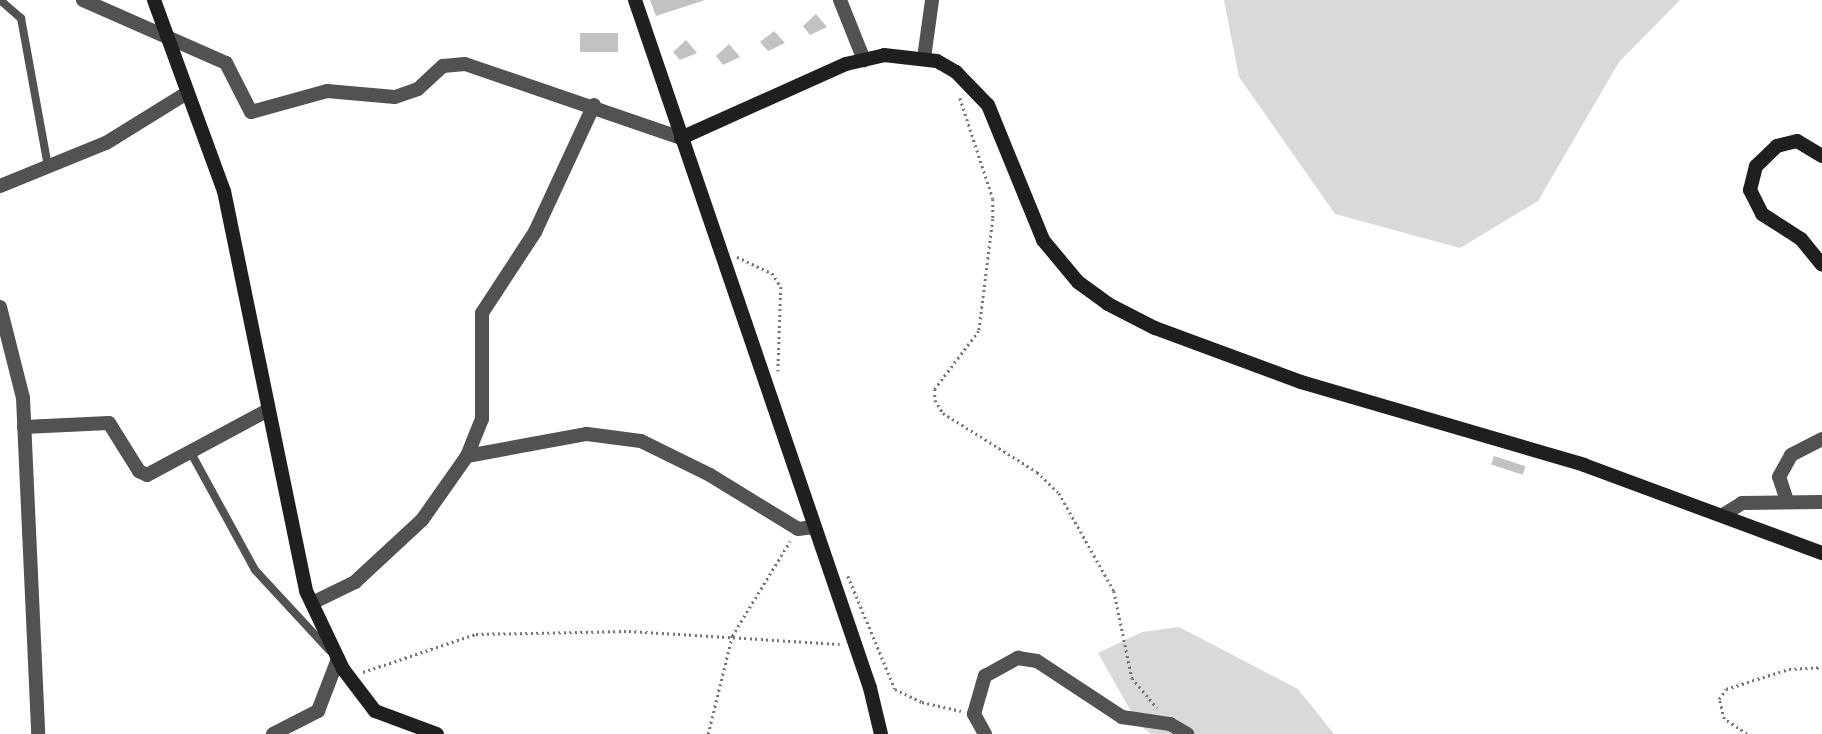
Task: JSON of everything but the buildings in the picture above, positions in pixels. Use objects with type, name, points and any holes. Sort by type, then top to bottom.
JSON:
[{"type":"street","points":[[83,0],[165,33],[226,63],[251,112],[327,91],[395,97],[418,89],[443,66],[465,64],[594,105],[681,138],[864,60],[884,55],[923,58],[956,72],[988,105],[1042,240],[1071,275],[1108,304],[1155,328],[1301,382],[1584,465],[1822,553]]},
{"type":"street","points":[[154,0],[224,191],[268,410],[312,603],[348,677],[375,711],[437,734]]},
{"type":"street","points":[[635,0],[854,645],[881,734]]},
{"type":"street","points":[[840,0],[864,60]]},
{"type":"street","points":[[923,58],[932,0]]},
{"type":"street","points":[[0,186],[106,143],[187,93]]},
{"type":"street","points":[[312,603],[355,582],[422,520],[467,456],[482,419],[482,313],[535,232],[594,105]]},
{"type":"street","points":[[1822,156],[1797,141],[1777,146],[1756,166],[1750,190],[1762,214],[1801,239],[1822,265]]},
{"type":"street","points":[[0,307],[24,427],[38,734]]},
{"type":"street","points":[[24,427],[109,423],[139,471],[147,475],[268,410]]},
{"type":"street","points":[[467,456],[587,434],[641,441],[710,475],[798,530],[814,527]]},
{"type":"street","points":[[1787,501],[1779,477],[1791,455],[1822,439]]},
{"type":"street","points":[[1723,515],[1742,503],[1822,502]]},
{"type":"street","points":[[985,734],[974,713],[985,676],[998,664],[1018,658],[1037,661],[1122,717],[1170,724],[1186,734]]},
{"type":"street","points":[[272,734],[318,711],[338,659]]},
{"type":"lane","points":[[0,0],[21,18],[48,166]]},
{"type":"lane","points":[[191,453],[255,570],[338,659]]},
{"type":"path","points":[[956,72],[993,199],[993,219],[979,331],[935,388],[935,400],[943,413],[1037,472],[1059,492],[1114,591],[1132,678],[1170,724]]},
{"type":"path","points":[[720,253],[752,260],[781,287],[778,379]]},
{"type":"path","points":[[708,734],[732,636],[798,530]]},
{"type":"path","points":[[844,567],[895,689],[922,702],[974,713]]},
{"type":"path","points":[[348,677],[476,634],[629,631],[854,645]]},
{"type":"path","points":[[1747,734],[1724,719],[1719,699],[1726,689],[1789,669],[1822,667]]},
{"type":"shaded area","points":[[1224,0],[1680,0],[1619,62],[1538,201],[1460,248],[1335,214],[1239,77]]},
{"type":"shaded area","points":[[1179,627],[1298,689],[1334,734],[1151,734],[1138,724],[1098,653],[1142,632]]}]
